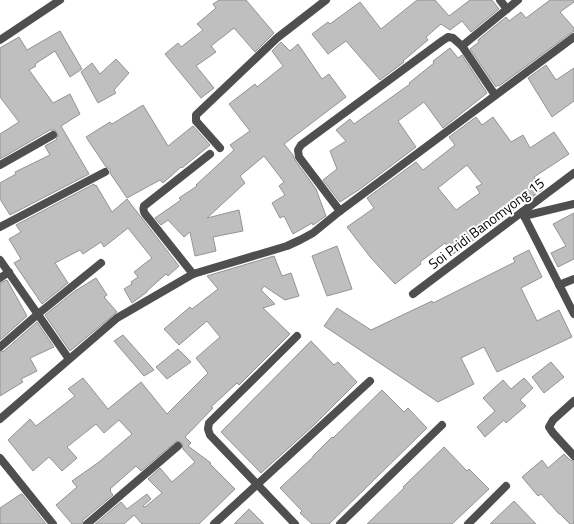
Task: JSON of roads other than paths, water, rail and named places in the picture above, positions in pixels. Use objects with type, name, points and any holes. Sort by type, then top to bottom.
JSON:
[{"type":"street","points":[[0,40],[60,0]]},
{"type":"street","points":[[220,148],[196,121],[196,115],[277,38],[326,0]]},
{"type":"street","points":[[500,0],[507,9]]},
{"type":"street","points":[[462,46],[518,0]]},
{"type":"street","points":[[0,419],[117,318],[193,274],[288,246],[313,233],[340,211],[574,37]]},
{"type":"street","points":[[340,211],[299,157],[298,150],[301,145],[448,38],[454,38],[462,46],[495,95]]},
{"type":"street","points":[[0,165],[53,135]]},
{"type":"street","points":[[193,274],[143,209],[144,206],[210,154]]},
{"type":"street","points":[[0,227],[105,172]]},
{"type":"street","name":"Soi Pridi Banomyong 15","points":[[413,294],[523,214],[574,173]]},
{"type":"street","points":[[574,204],[523,214],[574,314]]},
{"type":"street","points":[[0,260],[69,358]]},
{"type":"street","points":[[0,347],[101,263]]},
{"type":"street","points":[[0,278],[9,272]]},
{"type":"street","points":[[559,285],[574,279]]},
{"type":"street","points":[[294,524],[210,435],[208,429],[209,423],[297,336]]},
{"type":"street","points":[[214,524],[370,381]]},
{"type":"street","points":[[574,401],[553,420],[549,427],[553,434],[574,456]]},
{"type":"street","points":[[340,524],[442,425]]},
{"type":"street","points":[[87,524],[178,446]]},
{"type":"street","points":[[0,458],[53,524]]},
{"type":"street","points":[[468,524],[506,486]]}]
